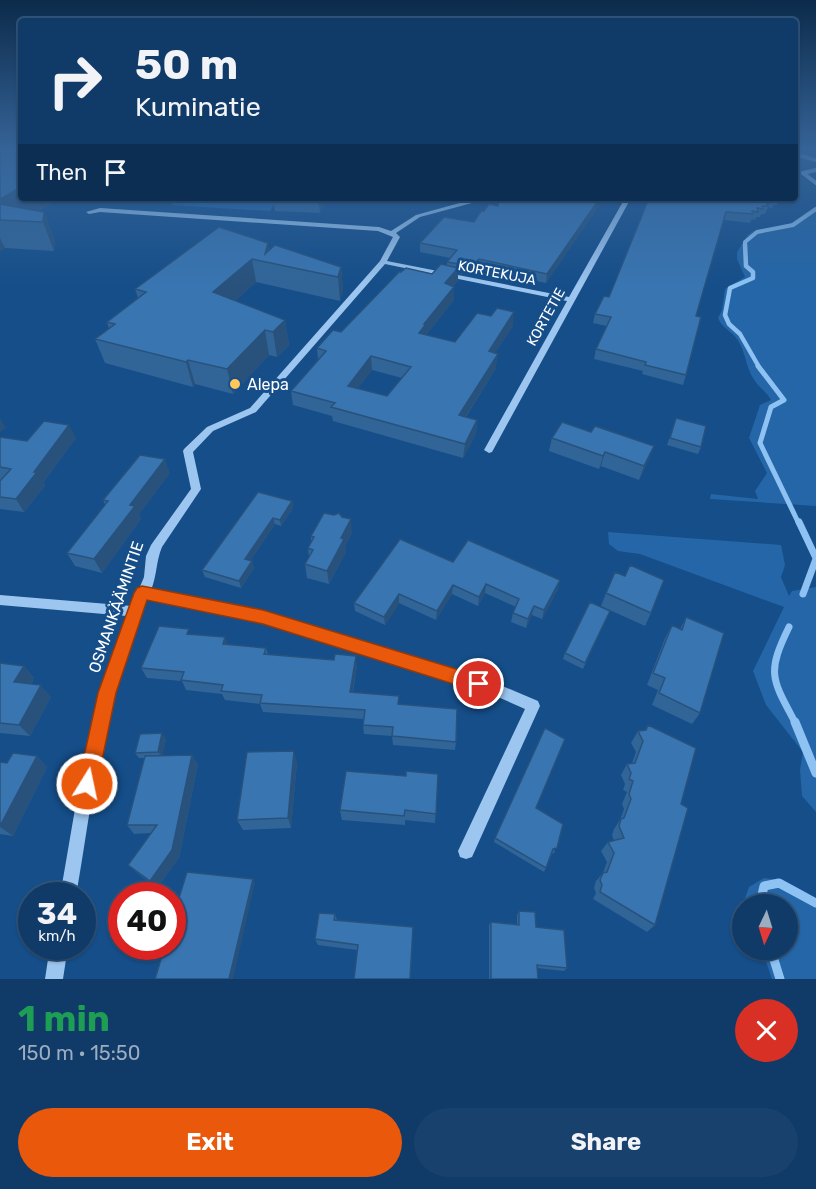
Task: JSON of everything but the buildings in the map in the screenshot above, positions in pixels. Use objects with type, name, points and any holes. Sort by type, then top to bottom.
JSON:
[{"type":"street","points":[[89,212],[105,210],[241,218],[379,229],[392,233],[418,216],[461,206],[470,201]]},
{"type":"street","name":"KORTETIE","points":[[489,450],[626,201]]},
{"type":"street","name":"OSMANKÄÄMINTIE","points":[[70,882],[91,762],[107,693],[134,611],[150,577],[157,545],[196,489],[188,451],[210,429],[253,410],[383,262],[396,242],[397,237],[392,233]]},
{"type":"street","name":"KORTEKUJA","points":[[383,262],[571,300]]},
{"type":"street","points":[[142,593],[263,617],[501,691],[533,706],[466,851]]},
{"type":"street","points":[[0,600],[134,611]]},
{"type":"street","points":[[54,979],[57,960]]},
{"type":"shaded area","points":[[174,201],[276,201],[270,211],[171,205]]},
{"type":"shaded area","points":[[816,206],[816,506],[710,499],[711,494],[758,499],[755,491],[767,473],[749,438],[760,405],[771,400],[753,378],[737,339],[718,318],[722,310],[725,289],[745,277],[737,259],[737,252],[753,231],[788,225]]},
{"type":"shaded area","points":[[608,532],[781,545],[785,565],[781,577],[789,596],[792,591],[816,587],[816,812],[802,796],[800,770],[803,752],[766,705],[753,671],[784,607],[640,554],[618,551],[609,544]]},
{"type":"shaded area","points":[[764,878],[779,880],[816,900],[816,979],[772,979],[765,960],[798,960],[798,894],[747,894],[749,887]]},
{"type":"waterway","points":[[745,244],[757,232],[793,225],[816,209]]},
{"type":"waterway","points":[[745,244],[746,266],[753,272],[753,278],[730,288],[725,315],[729,324],[740,334],[759,367]]},
{"type":"waterway","points":[[758,366],[784,400],[771,407],[760,443],[799,524]]},
{"type":"waterway","points":[[799,522],[816,558]]},
{"type":"waterway","points":[[803,594],[816,559]]},
{"type":"waterway","points":[[789,627],[777,656],[775,676],[777,686],[795,722]]},
{"type":"waterway","points":[[795,722],[816,773]]},
{"type":"waterway","points":[[762,894],[764,886],[779,883],[816,903]]},
{"type":"waterway","points":[[774,960],[780,979]]},
{"type":"place","name":"Alepa","points":[[235,384]]},
{"type":"route","points":[[87,784],[107,693],[123,641],[142,593],[182,599],[263,617],[479,684]]}]
